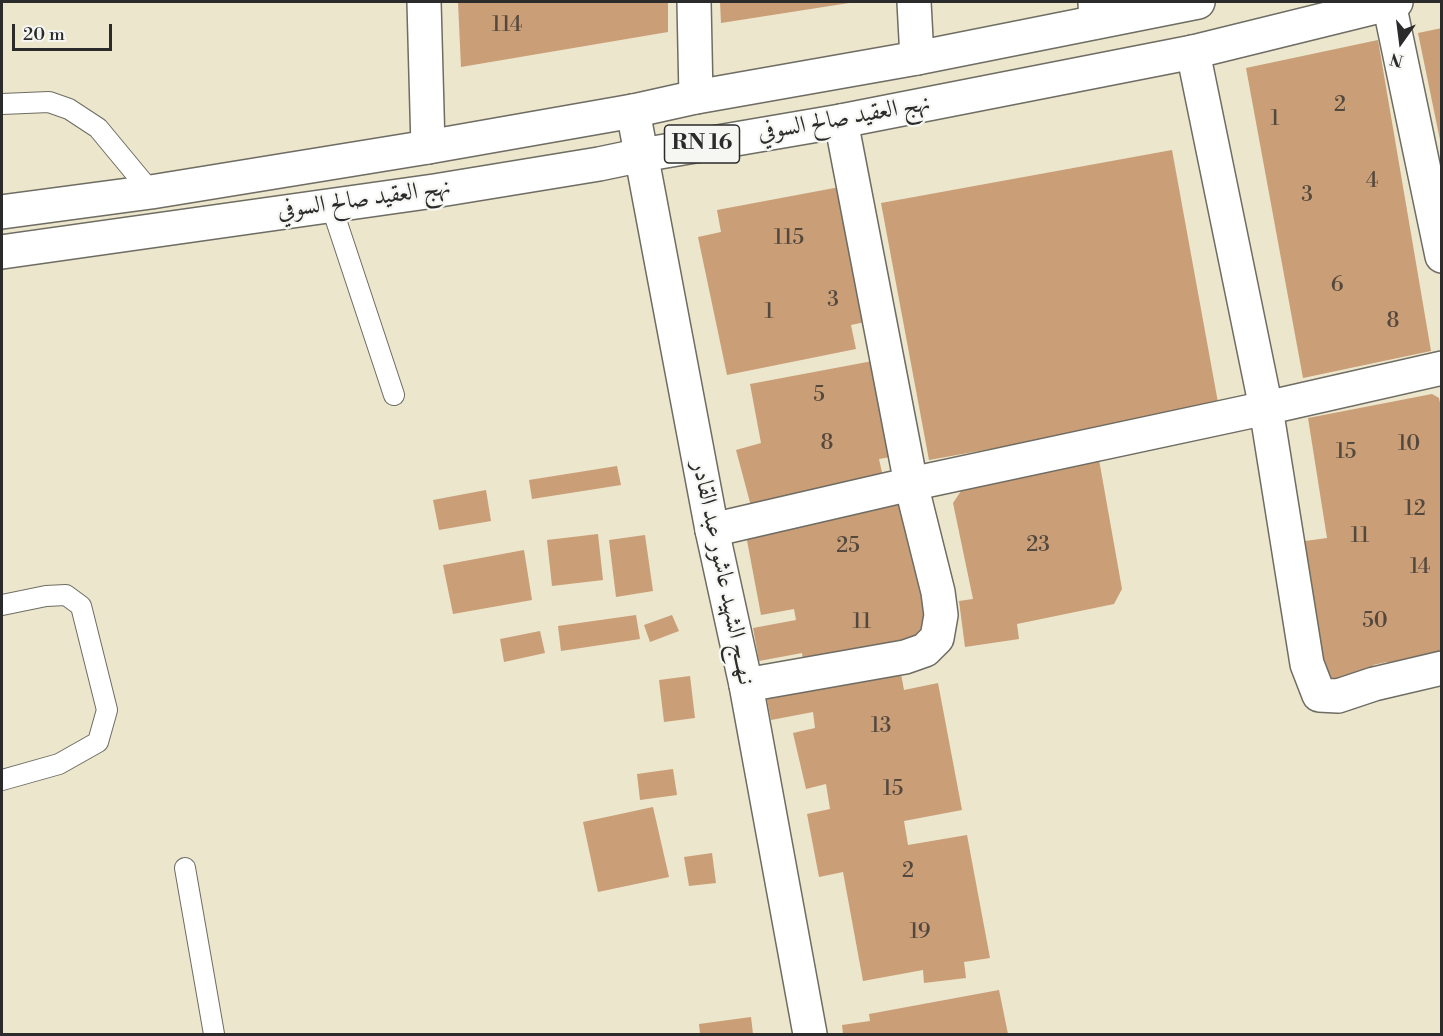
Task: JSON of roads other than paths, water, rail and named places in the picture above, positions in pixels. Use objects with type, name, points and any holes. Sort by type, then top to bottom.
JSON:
[{"type":"main road","points":[[424,2],[428,147]]},
{"type":"main road","points":[[694,2],[696,97]]},
{"type":"main road","points":[[914,2],[917,58]]},
{"type":"main road","name":"نهج العقيد صالح السوفي","points":[[2,212],[151,192],[428,147],[917,58],[1096,12],[1198,2]]},
{"type":"main road","points":[[1392,2],[1440,243]]},
{"type":"main road","name":"نهج العقيد صالح السوفي","points":[[2,252],[434,191],[841,121],[1193,52],[1392,2]]},
{"type":"main road","points":[[1193,52],[1266,408],[1307,664],[1319,695],[1338,696],[1374,684],[1442,668]]},
{"type":"main road","name":"نـهــج الشهيد عاشور عبد القادر","points":[[633,111],[712,530],[746,685],[810,1035]]},
{"type":"main road","points":[[746,685],[904,657],[926,650],[937,638],[942,615],[911,484],[841,121]]},
{"type":"main road","points":[[712,530],[1442,368]]},
{"type":"lane","points":[[2,104],[49,102],[69,109],[98,128],[151,192]]},
{"type":"lane","points":[[331,205],[394,395]]},
{"type":"lane","points":[[2,605],[46,596],[66,595],[81,606],[107,710],[98,742],[59,764],[2,780]]},
{"type":"lane","points":[[184,868],[214,1035]]}]
